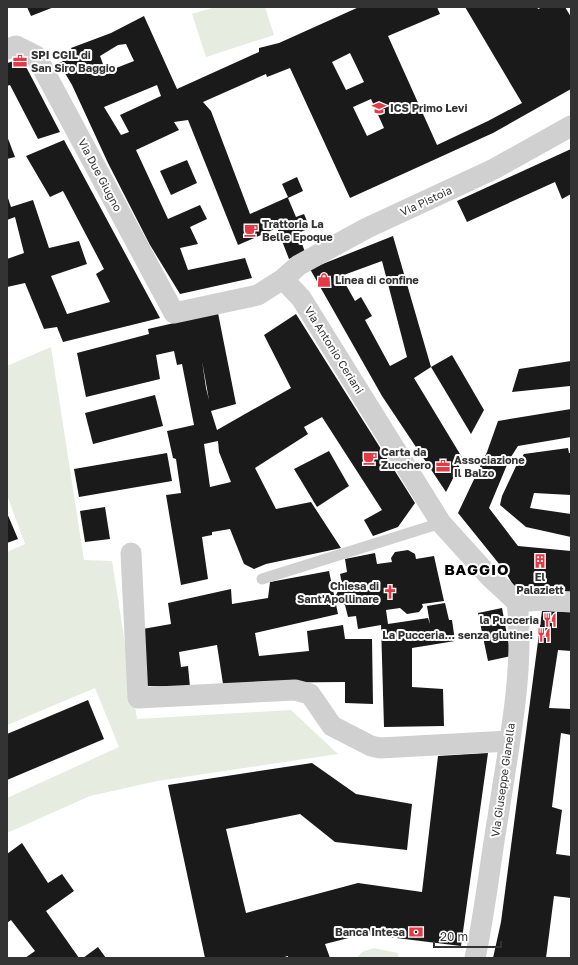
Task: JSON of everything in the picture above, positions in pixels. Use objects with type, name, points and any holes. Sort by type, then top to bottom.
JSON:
[{"type":"street","name":"Via Due Giugno","points":[[11,48],[36,56],[174,313],[258,296],[283,279]]},
{"type":"street","name":"Via Pistoia","points":[[283,279],[299,265],[367,228],[494,169],[571,126]]},
{"type":"street","name":"Via Antonio Ceriani","points":[[283,279],[301,298],[441,523],[489,576],[517,602]]},
{"type":"street","points":[[131,554],[138,698],[295,690],[310,694],[332,726],[376,747],[510,742]]},
{"type":"street","points":[[517,602],[571,602]]},
{"type":"street","name":"Via Giuseppe Gianella","points":[[474,958],[510,742],[519,662],[519,617],[517,602]]},
{"type":"lane","points":[[262,579],[441,523]]},
{"type":"shaded area","points":[[215,7],[265,7],[274,35],[206,57],[192,14]]},
{"type":"shaded area","points":[[51,347],[84,560],[112,561],[137,719],[291,710],[338,754],[157,781],[90,796],[7,833],[7,798],[119,747],[95,688],[7,725],[7,552],[25,544],[7,495],[7,366]]},
{"type":"shaded area","points":[[374,948],[398,953],[398,958],[357,958],[362,952]]},
{"type":"building","points":[[27,7],[54,7],[31,16]]},
{"type":"building","points":[[359,7],[437,7],[440,14],[388,36],[437,145],[522,103],[465,7],[537,7],[538,9],[543,7],[565,7],[571,17],[571,89],[493,133],[350,198],[290,68],[267,77],[266,74],[203,102],[211,111],[250,214],[288,197],[282,184],[297,177],[303,191],[288,198],[296,217],[304,214],[310,228],[298,233],[305,252],[289,259],[277,228],[238,245],[188,120],[174,122],[179,130],[136,150],[168,219],[200,205],[207,219],[190,227],[198,244],[180,248],[188,270],[245,258],[252,278],[180,294],[150,245],[108,163],[72,85],[59,63],[74,56],[71,48],[111,33],[144,16],[177,89],[259,52],[259,48],[279,43]],"holes":[[[126,44],[134,61],[106,72],[100,56],[118,45]],[[350,53],[364,82],[346,90],[332,62]],[[157,85],[161,96],[120,115],[129,132],[121,135],[104,107]],[[371,99],[384,128],[367,136],[353,107]]]},
{"type":"building","points":[[22,59],[60,132],[38,139],[10,85],[7,86],[7,63]]},
{"type":"building","points":[[7,136],[15,157],[7,159]]},
{"type":"building","points":[[64,140],[160,318],[63,342],[57,327],[44,329],[25,283],[7,287],[7,259],[24,253],[15,217],[7,220],[7,195],[11,207],[33,200],[49,248],[79,241],[87,264],[51,276],[67,314],[110,302],[96,274],[104,269],[63,191],[50,197],[26,156]]},
{"type":"building","points":[[571,149],[571,194],[562,199],[555,182],[467,222],[457,201]]},
{"type":"building","points":[[187,160],[197,183],[171,195],[160,171]]},
{"type":"building","points":[[393,236],[431,367],[414,378],[463,459],[446,492],[382,396],[310,269]],"holes":[[[382,261],[407,357],[390,366],[365,320],[372,316],[361,297],[355,301],[341,276]]]},
{"type":"building","points":[[218,313],[236,404],[211,411],[217,430],[291,388],[264,335],[296,314],[415,503],[398,527],[373,536],[364,520],[382,510],[322,417],[304,427],[308,434],[255,468],[276,509],[311,502],[341,548],[266,564],[254,569],[244,564],[230,529],[212,532],[212,535],[202,537],[208,579],[181,585],[166,495],[181,493],[176,459],[173,458],[167,431],[194,425],[182,364],[177,365],[174,351],[156,355],[160,379],[86,397],[77,353],[149,334],[148,329]],"holes":[[[202,361],[209,400],[206,388]],[[218,441],[219,452],[231,482],[210,487],[204,444]]]},
{"type":"building","points":[[452,355],[484,410],[471,434],[431,367]]},
{"type":"building","points":[[571,361],[571,389],[570,386],[512,392],[519,369]]},
{"type":"building","points":[[155,395],[163,426],[93,444],[85,413]]},
{"type":"building","points":[[571,409],[571,437],[518,446],[509,460],[489,508],[518,546],[571,551],[571,592],[515,588],[504,570],[458,513],[487,452],[498,421]]},
{"type":"building","points":[[568,448],[569,453],[571,453],[571,495],[534,493],[530,508],[571,514],[571,537],[526,527],[500,505],[502,496],[517,464],[524,454]]},
{"type":"building","points":[[329,451],[349,486],[317,507],[294,469]]},
{"type":"building","points":[[167,453],[172,481],[79,497],[74,469]]},
{"type":"building","points":[[105,507],[110,539],[85,542],[80,511]]},
{"type":"building","points":[[7,513],[18,539],[7,543]]},
{"type":"building","points":[[408,550],[415,554],[416,559],[434,556],[444,601],[422,604],[423,607],[419,612],[407,614],[400,608],[386,610],[388,624],[428,618],[430,624],[427,606],[445,603],[449,620],[452,620],[455,641],[412,648],[412,687],[443,689],[444,726],[384,727],[381,625],[358,629],[356,616],[348,617],[345,605],[338,601],[336,595],[342,584],[340,574],[347,572],[345,559],[375,553],[377,564],[392,562],[391,558],[395,552]]},
{"type":"building","points":[[329,571],[338,614],[255,633],[259,656],[309,651],[307,631],[343,625],[345,639],[372,639],[373,704],[345,703],[345,682],[223,684],[217,645],[179,652],[181,667],[188,666],[190,687],[146,686],[137,630],[171,624],[168,603],[231,589],[232,604],[268,598],[270,582]]},
{"type":"building","points":[[502,608],[511,656],[488,661],[478,613]]},
{"type":"building","points":[[542,611],[571,612],[571,651],[558,650],[549,708],[571,709],[571,735],[561,733],[552,807],[562,810],[556,854],[571,856],[571,898],[554,896],[546,958],[493,958],[501,922]]},
{"type":"building","points":[[88,700],[104,739],[7,780],[7,734]]},
{"type":"building","points":[[488,753],[461,946],[364,934],[325,944],[330,958],[288,958],[288,956],[281,958],[205,958],[168,785],[312,763],[356,794],[412,804],[407,850],[335,842],[300,814],[226,829],[246,913],[358,883],[422,892],[438,756]]},
{"type":"building","points":[[22,843],[48,883],[62,874],[74,891],[46,911],[79,958],[25,958],[35,951],[11,920],[7,923],[7,854]]},
{"type":"building","points":[[98,947],[106,958],[83,958]]},
{"type":"place","name":"SPI CGIL di San Siro Baggio","points":[[20,61]]},
{"type":"place","name":"ICS Primo Levi","points":[[379,108]]},
{"type":"place","name":"Trattoria La Belle Epoque","points":[[251,230]]},
{"type":"place","name":"Linea di confine","points":[[324,280]]},
{"type":"place","name":"Carta da Zucchero","points":[[370,458]]},
{"type":"place","name":"Associazione Il Balzo","points":[[443,466]]},
{"type":"place","name":"El Palaziett","points":[[540,561]]},
{"type":"place","name":"Chiesa di Sant'Apollinare","points":[[390,592]]},
{"type":"place","name":"la Pucceria","points":[[550,620]]},
{"type":"place","name":"La Pucceria... senza glutine!","points":[[544,635]]},
{"type":"place","name":"Banca Intesa","points":[[416,932]]},
{"type":"district","name":"BAGGIO","points":[[477,570]]}]
